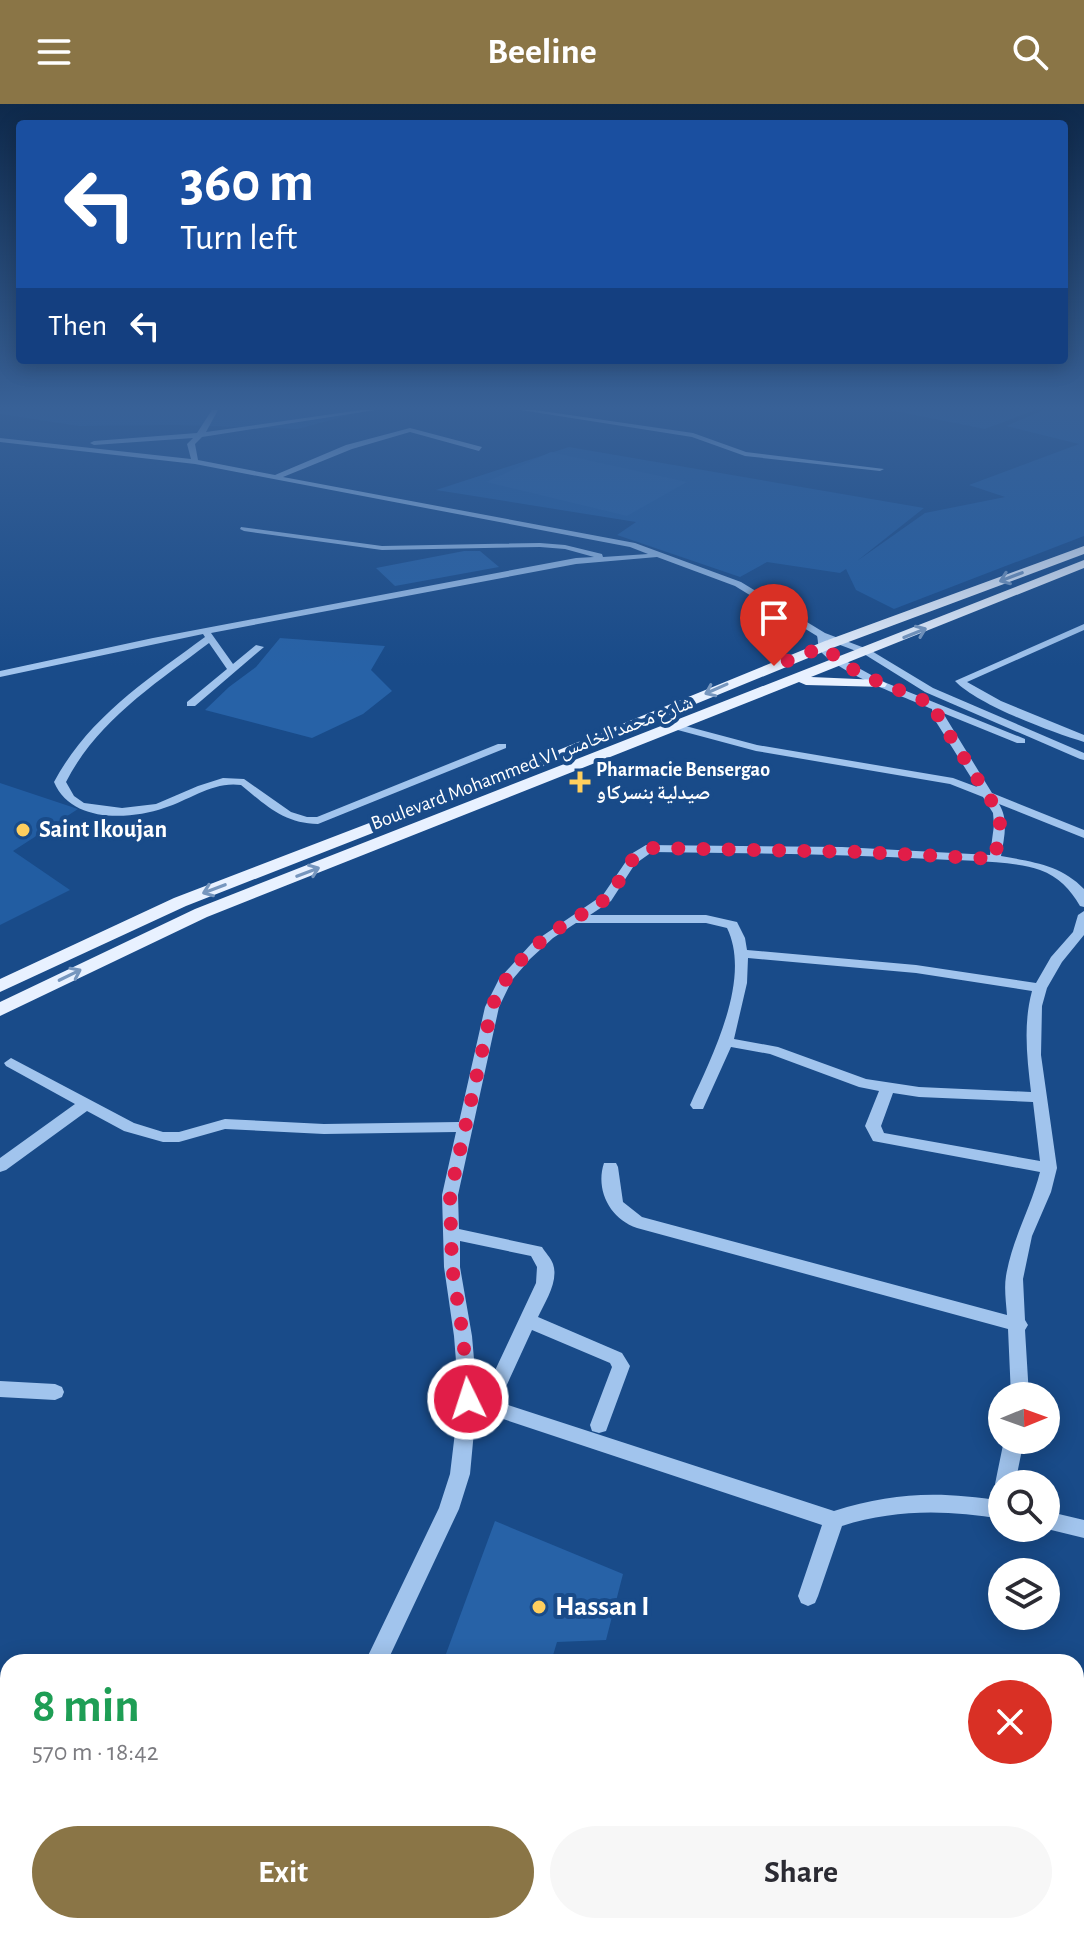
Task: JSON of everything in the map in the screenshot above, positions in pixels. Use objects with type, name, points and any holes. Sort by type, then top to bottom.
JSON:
[{"type":"main road","name":"Boulevard Mohammed VI شارع محمد الخامس","points":[[0,986],[180,902],[549,759],[828,641],[1084,550]]},
{"type":"main road","name":"Boulevard Mohammed VI شارع محمد الخامس","points":[[0,1010],[201,913],[1084,564]]},
{"type":"main road","points":[[794,681],[880,684]]},
{"type":"street","points":[[380,495],[456,510],[474,506],[575,525],[585,534],[665,556],[738,584],[828,641],[867,652],[929,690],[1084,757]]},
{"type":"street","points":[[244,529],[382,548],[540,545],[565,547],[607,558]]},
{"type":"street","points":[[0,674],[607,558],[665,556]]},
{"type":"street","points":[[1084,627],[960,681],[973,691],[1084,739]]},
{"type":"street","points":[[207,635],[232,670]]},
{"type":"street","points":[[207,635],[130,699],[73,757],[60,782],[64,793],[74,802],[90,809],[135,812],[160,806],[216,783],[238,781],[286,816],[305,822],[318,821],[502,746]]},
{"type":"street","points":[[828,641],[841,662],[880,684],[1084,767]]},
{"type":"street","points":[[191,704],[259,647]]},
{"type":"street","points":[[937,706],[938,717],[999,813],[995,859]]},
{"type":"street","points":[[678,727],[756,748],[953,781],[1084,834]]},
{"type":"street","points":[[380,1654],[449,1509],[460,1474],[468,1399],[450,1233],[450,1195],[492,1007],[501,984],[532,948],[609,896],[633,859],[650,848],[829,851],[995,859],[1043,867],[1069,881],[1079,891],[1084,903]]},
{"type":"street","points":[[1020,1382],[1019,1325],[1014,1279],[1024,1236],[1043,1192],[1049,1168],[1032,1028],[1040,988],[1056,960],[1082,933],[1084,915]]},
{"type":"street","points":[[573,919],[721,921],[732,925],[738,933],[740,985],[726,1042],[698,1105]]},
{"type":"street","points":[[740,953],[916,969],[1040,988]]},
{"type":"street","points":[[726,1042],[773,1050],[836,1075],[888,1088],[1039,1097]]},
{"type":"street","points":[[11,1063],[129,1127],[163,1137],[179,1137],[225,1124],[324,1129],[463,1127]]},
{"type":"street","points":[[888,1088],[873,1126],[878,1137],[1049,1168]]},
{"type":"street","points":[[0,1166],[87,1103]]},
{"type":"street","points":[[610,1167],[613,1204],[622,1214],[637,1222],[1019,1325]]},
{"type":"street","points":[[450,1233],[536,1251],[543,1258],[545,1283],[488,1406]]},
{"type":"street","points":[[528,1320],[616,1358],[621,1366],[599,1425]]},
{"type":"street","points":[[0,1389],[55,1392]]},
{"type":"street","points":[[468,1399],[834,1520],[873,1506],[921,1501],[988,1504]]},
{"type":"street","points":[[808,1596],[834,1520]]},
{"type":"street","points":[[1060,1523],[1084,1529]]},
{"type":"shaded area","points":[[470,495],[851,495],[924,508],[857,561],[925,513],[1005,497],[1000,495],[1084,495],[1084,536],[894,609],[856,590],[846,569],[840,573],[767,562],[740,577],[617,535],[636,522]]},
{"type":"shaded area","points":[[0,783],[78,809],[13,851],[70,890],[0,925]]},
{"type":"building","points":[[542,495],[663,495],[627,516]]},
{"type":"building","points":[[464,551],[480,551],[499,567],[395,586],[376,568]]},
{"type":"building","points":[[280,638],[385,646],[371,670],[392,691],[363,714],[312,738],[205,710],[256,667]]},
{"type":"building","name":"Hassan I","points":[[495,1521],[623,1574],[606,1640],[557,1642],[553,1654],[446,1654]]},
{"type":"place","name":"Pharmacie Bensergao صيدلية بنسركاو","points":[[580,782]]},
{"type":"place","name":"Saint Ikoujan","points":[[23,830]]},
{"type":"place","name":"Hassan I","points":[[539,1607]]},
{"type":"route","points":[[468,1399],[463,1336],[452,1267],[450,1195],[492,1007],[501,984],[532,948],[604,901],[614,891],[633,859],[650,848],[862,852],[995,859],[999,813],[938,717],[937,706],[858,673],[823,647],[774,666]]}]
